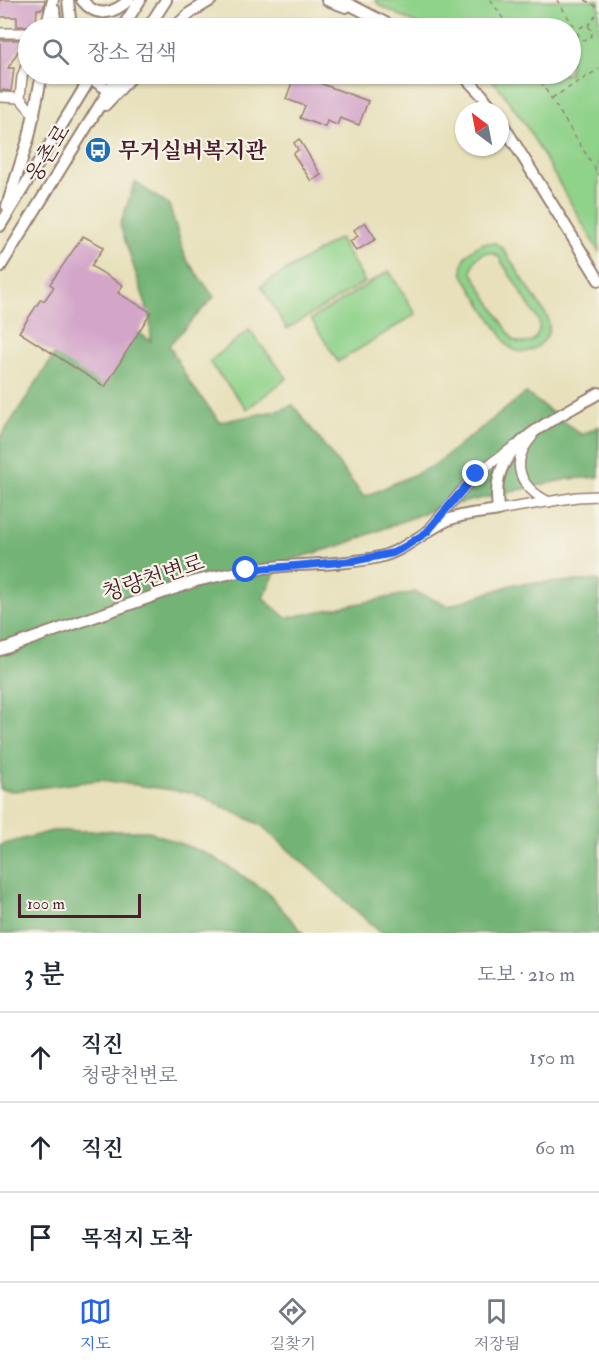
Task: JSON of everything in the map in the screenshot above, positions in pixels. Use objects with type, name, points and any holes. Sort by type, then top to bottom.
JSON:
[{"type":"main road","points":[[49,18],[54,0]]},
{"type":"main road","points":[[54,0],[55,18]]},
{"type":"main road","points":[[68,0],[70,18]]},
{"type":"main road","points":[[82,0],[90,9],[109,12],[129,0]]},
{"type":"main road","points":[[128,18],[140,0]]},
{"type":"main road","points":[[154,18],[166,0]]},
{"type":"main road","points":[[185,18],[211,0]]},
{"type":"main road","points":[[327,0],[377,18]]},
{"type":"main road","points":[[341,0],[377,18]]},
{"type":"main road","points":[[350,0],[377,18]]},
{"type":"main road","points":[[354,0],[377,18]]},
{"type":"main road","points":[[0,226],[35,116],[40,84]]},
{"type":"main road","name":"웅촌로","points":[[0,226],[84,84]]},
{"type":"main road","points":[[104,84],[114,90]]},
{"type":"main road","points":[[114,84],[114,90]]},
{"type":"main road","points":[[114,90],[122,84]]},
{"type":"main road","points":[[472,84],[487,102]]},
{"type":"main road","name":"웅촌로","points":[[0,267],[84,130],[114,90]]},
{"type":"main road","points":[[509,135],[599,280]]},
{"type":"main road","points":[[498,510],[499,477],[509,454],[545,425],[599,393]]},
{"type":"main road","name":"청량천변로","points":[[0,650],[196,581],[246,570],[369,559],[393,553],[446,520],[498,510]]},
{"type":"street","points":[[0,33],[18,33]]},
{"type":"street","points":[[20,98],[21,84]]},
{"type":"street","points":[[0,96],[20,98],[35,116]]},
{"type":"street","points":[[545,425],[525,447],[519,463],[524,483],[537,496],[549,502]]},
{"type":"street","points":[[427,532],[476,474],[520,443]]},
{"type":"street","name":"청량천변로","points":[[498,510],[599,496]]},
{"type":"path","points":[[491,0],[503,18]]},
{"type":"path","points":[[557,0],[569,18]]},
{"type":"path","points":[[585,0],[599,8]]},
{"type":"path","points":[[581,28],[588,26],[599,11]]},
{"type":"path","points":[[581,38],[588,39],[591,36],[592,32],[588,26]]},
{"type":"path","points":[[581,80],[599,69]]},
{"type":"path","points":[[543,84],[599,175]]},
{"type":"path","points":[[552,98],[575,84]]},
{"type":"green space","points":[[375,0],[599,0],[599,252],[525,124],[496,84],[581,84],[581,18],[404,18],[379,5]]},
{"type":"green space","points":[[135,182],[169,205],[186,259],[214,297],[169,345],[190,383],[220,422],[280,410],[293,405],[364,497],[433,466],[526,393],[582,435],[599,426],[599,477],[568,479],[434,509],[339,546],[280,563],[263,598],[286,618],[416,592],[449,606],[514,584],[599,580],[599,933],[381,933],[261,825],[194,793],[100,780],[14,791],[0,789],[0,438],[70,331],[101,307],[151,341],[150,317],[120,225]]},
{"type":"green space","points":[[339,238],[365,282],[287,329],[261,286]]},
{"type":"green space","points":[[484,243],[495,243],[502,247],[548,318],[549,327],[546,338],[533,349],[522,352],[508,346],[463,275],[464,259]],"holes":[[[484,253],[498,256],[539,321],[538,333],[529,342],[513,340],[472,273],[476,259]]]},
{"type":"green space","points":[[389,271],[416,314],[338,362],[311,319]]},
{"type":"green space","points":[[249,330],[287,378],[247,409],[209,362]]},
{"type":"green space","points":[[52,831],[148,831],[210,855],[266,891],[303,933],[0,933],[0,845]]},
{"type":"building","points":[[0,0],[45,0],[43,9],[37,9],[37,18],[18,18],[18,26],[17,17],[0,17]]},
{"type":"building","points":[[0,40],[18,40],[18,52],[8,68],[14,68],[11,91],[0,90]]},
{"type":"building","points":[[291,84],[322,84],[368,101],[359,125],[340,118],[337,125],[327,121],[325,127],[300,118],[305,106],[286,99]]},
{"type":"building","points":[[299,139],[321,175],[311,181],[293,154],[298,150],[294,143]]},
{"type":"building","points":[[365,222],[376,239],[356,251],[350,241],[358,236],[354,230]]},
{"type":"building","points":[[83,236],[104,247],[91,266],[123,285],[118,293],[151,312],[105,387],[19,332],[41,299],[44,301],[54,287],[50,284]]},
{"type":"place","name":"무거실버복지관","points":[[98,150]]},
{"type":"route","points":[[246,570],[353,561],[393,553],[427,532],[476,474]]}]
